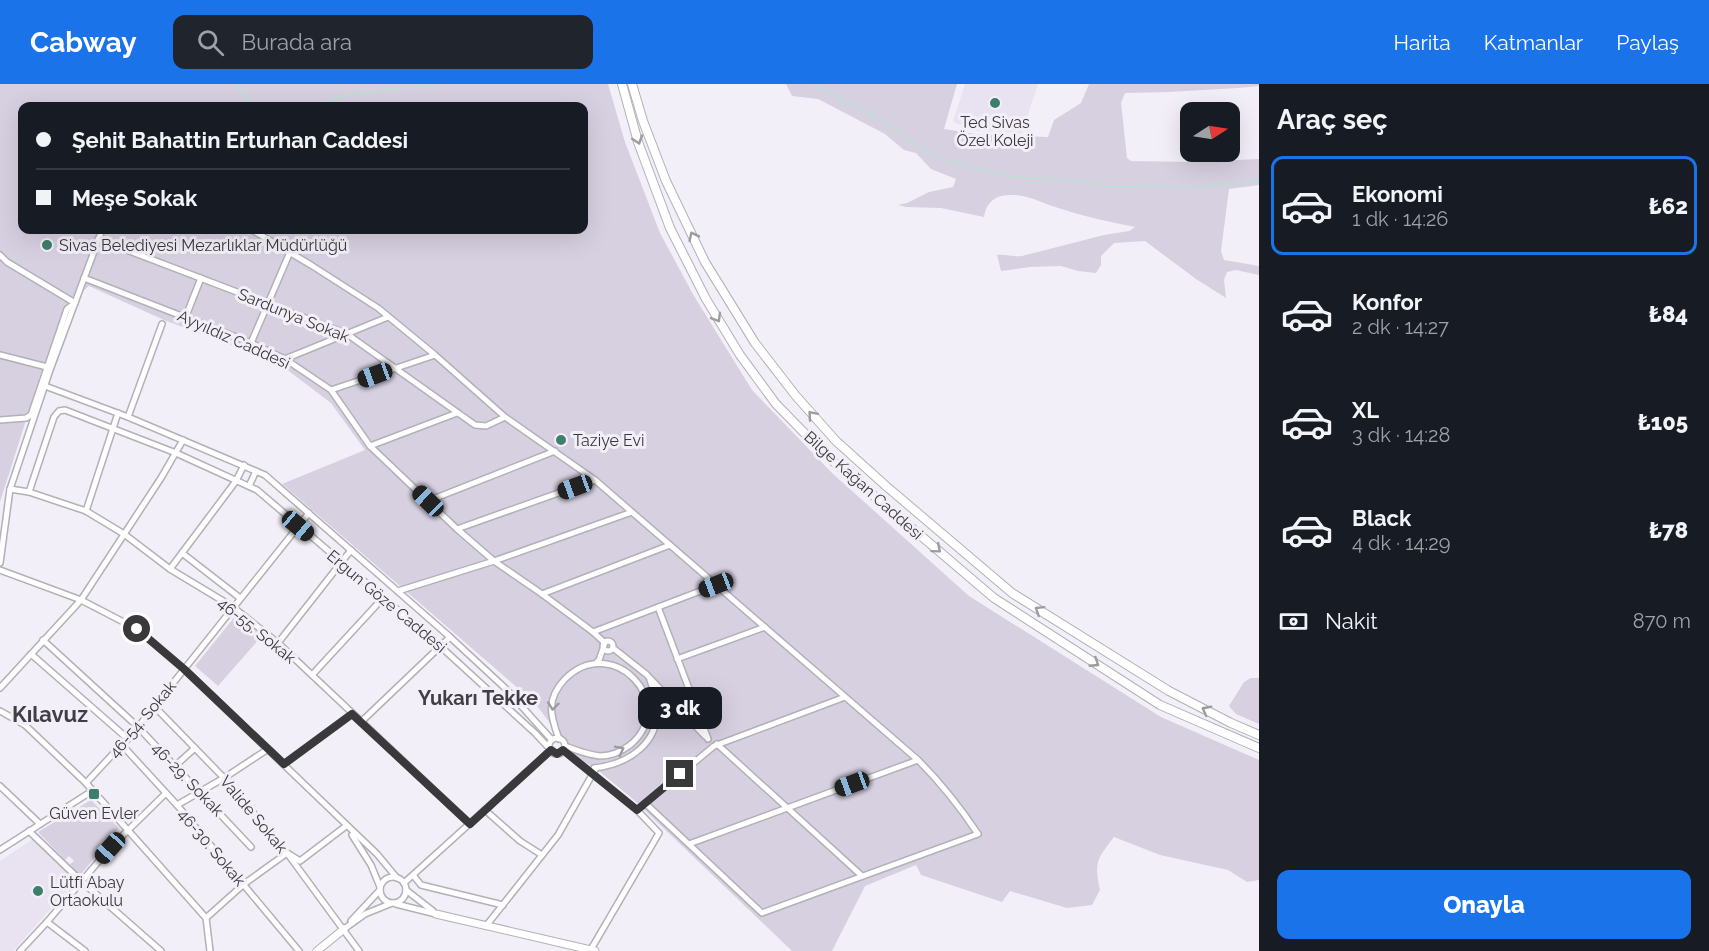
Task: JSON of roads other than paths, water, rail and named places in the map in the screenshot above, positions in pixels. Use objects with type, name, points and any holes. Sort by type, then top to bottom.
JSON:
[{"type":"main road","name":"Bilge Kağan Caddesi","points":[[622,84],[638,142],[670,228],[717,318],[740,355],[776,404],[826,454],[994,598],[1160,705],[1259,748]]},
{"type":"main road","name":"Bilge Kağan Caddesi","points":[[632,84],[643,121],[666,181],[705,262],[755,343],[796,396],[836,441],[1012,593],[1169,691],[1259,735]]},
{"type":"street","points":[[0,563],[10,489],[100,234]]},
{"type":"street","points":[[259,234],[378,308],[506,417],[595,480],[918,760],[950,794],[978,834],[762,913],[645,803]]},
{"type":"street","name":"Sardunya Sokak","points":[[98,239],[347,334],[475,425],[496,423],[506,417]]},
{"type":"street","points":[[251,343],[290,252]]},
{"type":"street","points":[[0,255],[7,262],[75,303]]},
{"type":"street","name":"Ayyıldız Caddesi","points":[[84,278],[251,343],[285,359],[332,390],[370,446],[457,529],[494,561],[593,632],[607,647],[649,678],[708,739],[862,876]]},
{"type":"street","points":[[186,316],[201,278]]},
{"type":"street","points":[[0,420],[26,418],[31,415],[67,309],[75,303]]},
{"type":"street","points":[[285,359],[388,317]]},
{"type":"street","points":[[128,417],[162,324]]},
{"type":"street","points":[[0,355],[47,367]]},
{"type":"street","points":[[332,390],[435,355]]},
{"type":"street","name":"Ergun Göze Caddesi","points":[[45,386],[118,413],[244,465],[271,480],[450,637],[556,739]]},
{"type":"street","name":"Ergun Göze Caddesi","points":[[29,492],[54,417],[59,411],[70,411],[114,428],[258,490],[440,646],[551,750]]},
{"type":"street","points":[[86,511],[118,413]]},
{"type":"street","points":[[370,446],[457,413]]},
{"type":"street","points":[[0,688],[81,600],[183,440]]},
{"type":"street","points":[[428,501],[555,451]]},
{"type":"street","points":[[170,568],[236,481],[244,465]]},
{"type":"street","points":[[249,486],[256,471]]},
{"type":"street","points":[[457,529],[595,480]]},
{"type":"street","name":"46-55. Sokak","points":[[10,489],[29,492],[86,511],[233,607],[278,643],[470,824]]},
{"type":"street","points":[[398,591],[494,561],[632,512]]},
{"type":"street","name":"46-54. Sokak","points":[[86,783],[138,727],[309,513]]},
{"type":"street","points":[[542,594],[670,545]]},
{"type":"street","points":[[278,643],[351,550]]},
{"type":"street","points":[[182,553],[240,598]]},
{"type":"street","points":[[0,570],[81,600],[137,629],[184,669],[284,764],[404,883],[406,890],[403,899],[365,914],[317,951]]},
{"type":"street","points":[[593,632],[716,585]]},
{"type":"street","points":[[312,675],[383,598]]},
{"type":"street","points":[[658,607],[708,739]]},
{"type":"street","points":[[677,659],[765,627]]},
{"type":"street","points":[[361,723],[450,637]]},
{"type":"street","name":"46-29. Sokak","points":[[43,640],[138,727],[251,847]]},
{"type":"street","points":[[594,664],[607,647]]},
{"type":"street","points":[[607,647],[608,664]]},
{"type":"street","name":"46-29. Sokak","points":[[31,654],[128,739]]},
{"type":"street","points":[[556,739],[551,709],[555,691],[577,669],[594,664],[608,664],[626,671],[642,688],[647,714],[639,736],[627,747],[606,756],[564,748]]},
{"type":"street","points":[[583,767],[596,768],[622,762],[646,742],[656,720],[657,703],[649,678]]},
{"type":"street","points":[[496,697],[505,688]]},
{"type":"street","points":[[637,810],[716,745],[845,697]]},
{"type":"street","points":[[506,706],[514,698]]},
{"type":"street","name":"Valide Sokak","points":[[154,706],[224,778],[287,853],[359,951]]},
{"type":"street","points":[[0,711],[25,725],[86,783],[206,918],[210,951]]},
{"type":"street","points":[[284,764],[352,714]]},
{"type":"street","points":[[346,826],[364,852],[384,899],[436,914],[592,951],[659,833],[637,810],[583,767],[564,748],[564,742],[556,739]]},
{"type":"street","points":[[556,739],[550,744],[551,750],[557,754],[564,748]]},
{"type":"street","name":"46-30. Sokak","points":[[122,745],[177,805],[299,951]]},
{"type":"street","points":[[176,766],[195,748]]},
{"type":"street","points":[[177,805],[268,749]]},
{"type":"street","points":[[404,883],[551,750]]},
{"type":"street","points":[[689,844],[918,760]]},
{"type":"street","points":[[486,926],[558,835],[596,768]]},
{"type":"street","points":[[0,786],[40,824]]},
{"type":"street","points":[[0,850],[92,791]]},
{"type":"street","points":[[20,951],[128,830],[166,793]]},
{"type":"street","points":[[485,810],[520,841],[542,855]]},
{"type":"street","points":[[206,918],[244,884],[287,853],[300,861],[346,826]]},
{"type":"street","points":[[29,831],[81,881],[161,951]]},
{"type":"street","points":[[413,875],[421,885],[503,905]]},
{"type":"street","points":[[344,929],[380,889],[382,883],[387,879],[397,878]]},
{"type":"street","points":[[406,890],[436,914]]},
{"type":"street","points":[[47,922],[85,951]]},
{"type":"waterway","points":[[234,84],[251,102]]},
{"type":"waterway","points":[[324,102],[347,95],[437,84]]},
{"type":"waterway","points":[[813,84],[891,125],[924,151],[971,168],[1014,177],[1072,180],[1107,186],[1200,187],[1259,181]]},
{"type":"place","name":"Ted Sivas Özel Koleji","points":[[995,103]]},
{"type":"place","name":"Sivas Belediyesi Mezarlıklar Müdürlüğü","points":[[47,245]]},
{"type":"place","name":"Taziye Evi","points":[[561,440]]},
{"type":"place","name":"Güven Evler","points":[[94,794]]},
{"type":"place","name":"Lütfi Abay Ortaokulu","points":[[38,891]]},
{"type":"district","name":"Yukarı Tekke","points":[[478,698]]},
{"type":"district","name":"Kılavuz","points":[[50,714]]}]
